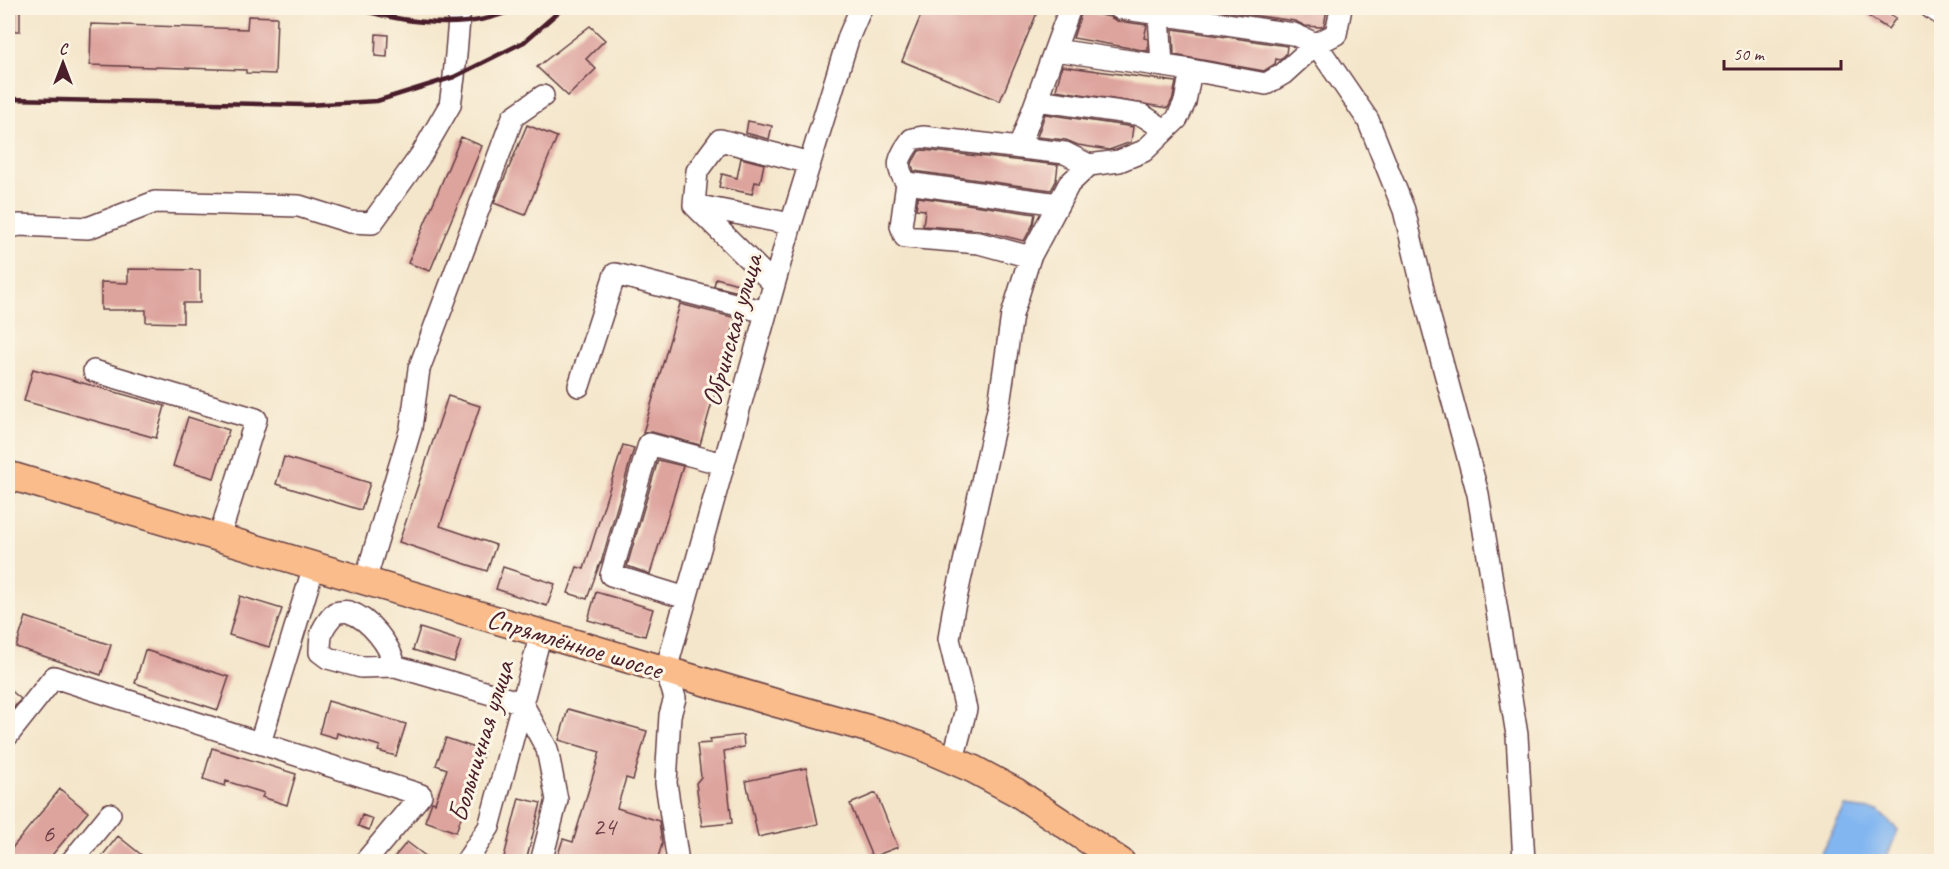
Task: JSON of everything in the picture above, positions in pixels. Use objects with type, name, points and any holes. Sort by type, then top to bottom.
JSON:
[{"type":"main road","name":"Спрямлённое шоссе","points":[[8,475],[884,733],[953,760],[1001,783],[1121,861]]},
{"type":"street","points":[[8,228],[19,225],[88,228],[155,202],[299,206],[350,222],[372,223],[421,155],[450,105],[460,8]]},
{"type":"street","name":"Обринская улица","points":[[666,670],[791,224],[849,36],[861,8]]},
{"type":"street","points":[[1019,148],[1070,8]]},
{"type":"street","points":[[1126,8],[1293,34],[1316,44],[1368,120],[1404,210],[1429,314],[1478,494],[1517,735],[1524,861]]},
{"type":"street","points":[[1056,50],[1191,70],[1266,84],[1283,74],[1316,44],[1336,34],[1341,8]]},
{"type":"street","points":[[1931,8],[1941,15]]},
{"type":"street","points":[[1159,14],[1162,66]]},
{"type":"street","points":[[1058,204],[907,183],[899,173],[900,157],[912,139],[923,137],[1065,153],[1089,165],[1119,161],[1143,151],[1177,119],[1185,102],[1191,70]]},
{"type":"street","points":[[365,581],[411,428],[420,369],[424,358],[513,117],[543,96]]},
{"type":"street","points":[[1037,100],[1142,115],[1165,130]]},
{"type":"street","points":[[694,205],[697,171],[720,140],[810,163]]},
{"type":"street","points":[[953,760],[966,709],[949,639],[999,405],[1012,315],[1030,257],[1069,184],[1089,165]]},
{"type":"street","points":[[907,183],[901,226],[905,237],[979,243],[1030,257]]},
{"type":"street","points":[[694,205],[791,224]]},
{"type":"street","points":[[694,205],[774,284]]},
{"type":"street","points":[[579,386],[615,274],[766,312]]},
{"type":"street","points":[[94,371],[255,418],[219,538]]},
{"type":"street","points":[[686,598],[611,575],[650,444],[723,464]]},
{"type":"street","points":[[260,743],[314,566]]},
{"type":"street","name":"Больничная улица","points":[[466,861],[489,827],[541,633]]},
{"type":"street","points":[[395,666],[522,703],[547,748],[557,800],[541,861]]},
{"type":"street","points":[[666,670],[675,698],[670,715],[666,783],[678,861]]},
{"type":"street","points":[[8,735],[54,677],[421,795],[365,861]]},
{"type":"street","points":[[71,861],[110,814]]},
{"type":"water","points":[[1845,807],[1878,811],[1898,830],[1885,861],[1817,861]]},
{"type":"building","points":[[8,8],[20,8],[20,31],[8,31]]},
{"type":"building","points":[[924,8],[1039,8],[1000,101],[902,61]]},
{"type":"building","points":[[1202,8],[1327,8],[1324,26],[1321,27],[1305,26],[1295,21]]},
{"type":"building","points":[[1874,8],[1880,8],[1896,18],[1888,29],[1868,16]]},
{"type":"building","points":[[1082,11],[1110,17],[1117,21],[1147,25],[1144,38],[1148,39],[1148,51],[1073,38]]},
{"type":"building","points":[[248,16],[277,17],[275,74],[246,73],[246,70],[90,65],[91,24],[247,29]]},
{"type":"building","points":[[590,26],[605,40],[586,59],[596,69],[568,96],[537,67]]},
{"type":"building","points":[[1173,29],[1287,46],[1286,54],[1280,60],[1276,59],[1275,64],[1264,71],[1174,55]]},
{"type":"building","points":[[376,34],[388,35],[387,57],[375,56]]},
{"type":"building","points":[[1062,66],[1176,82],[1173,98],[1168,108],[1056,90]]},
{"type":"building","points":[[1045,114],[1133,127],[1131,142],[1109,150],[1078,145],[1066,140],[1037,137]]},
{"type":"building","points":[[748,121],[772,126],[769,139],[746,133]]},
{"type":"building","points":[[527,125],[557,137],[525,215],[494,203]]},
{"type":"building","points":[[461,137],[482,146],[430,271],[408,263]]},
{"type":"building","points":[[919,151],[1058,165],[1056,181],[1051,190],[914,171],[913,161]]},
{"type":"building","points":[[741,158],[764,164],[760,183],[755,182],[752,194],[719,187],[722,174],[737,178]]},
{"type":"building","points":[[918,197],[1035,214],[1033,224],[1024,241],[980,230],[923,226],[925,210],[916,209]]},
{"type":"building","points":[[128,269],[200,270],[200,303],[183,303],[183,323],[146,322],[146,310],[101,310],[101,282],[128,283]]},
{"type":"building","points":[[716,278],[745,286],[743,293],[714,286]]},
{"type":"building","points":[[680,304],[736,318],[700,445],[652,432],[643,433]]},
{"type":"building","points":[[33,369],[165,406],[156,438],[24,401]]},
{"type":"building","points":[[448,396],[480,406],[440,526],[496,545],[487,571],[399,542]]},
{"type":"building","points":[[188,417],[229,430],[214,478],[173,466]]},
{"type":"building","points":[[623,445],[634,448],[601,563],[587,599],[568,593],[577,567],[584,569]]},
{"type":"building","points":[[284,457],[370,483],[361,510],[276,484]]},
{"type":"building","points":[[658,460],[683,466],[650,574],[627,566]]},
{"type":"building","points":[[503,567],[555,584],[547,606],[496,589]]},
{"type":"building","points":[[596,592],[653,609],[645,636],[588,620]]},
{"type":"building","points":[[240,596],[282,609],[269,647],[229,635]]},
{"type":"building","points":[[26,617],[111,645],[101,675],[16,647]]},
{"type":"building","points":[[420,628],[461,641],[454,662],[413,650]]},
{"type":"building","points":[[145,650],[229,677],[218,710],[135,683]]},
{"type":"building","points":[[8,688],[21,699],[8,715]]},
{"type":"building","points":[[328,701],[406,724],[396,756],[378,751],[380,746],[337,733],[336,738],[319,733]]},
{"type":"building","points":[[568,709],[647,731],[633,780],[626,778],[617,808],[659,821],[662,844],[657,861],[556,861],[563,839],[573,842],[600,752],[559,740]]},
{"type":"building","points":[[743,735],[744,747],[724,751],[732,823],[702,826],[696,783],[701,777],[697,744],[711,743],[710,739]]},
{"type":"building","points":[[446,738],[484,751],[456,832],[425,821],[432,802],[435,803],[447,769],[436,765]]},
{"type":"building","points":[[212,748],[296,774],[287,805],[262,797],[264,793],[226,781],[225,786],[203,779]]},
{"type":"building","points":[[806,768],[818,824],[758,837],[746,781]]},
{"type":"building","points":[[60,789],[88,812],[47,861],[8,861],[8,853]]},
{"type":"building","points":[[876,793],[898,847],[872,857],[850,804]]},
{"type":"building","points":[[519,798],[541,803],[526,861],[503,861]]},
{"type":"building","points":[[362,815],[373,819],[369,830],[358,826]]},
{"type":"building","points":[[118,836],[149,861],[98,861]]},
{"type":"building","points":[[407,842],[432,861],[391,861]]},
{"type":"railway","points":[[355,8],[386,16],[436,23],[469,22],[521,8]]},
{"type":"railway","points":[[8,99],[307,105],[377,101],[454,77],[524,42],[563,8]]}]
